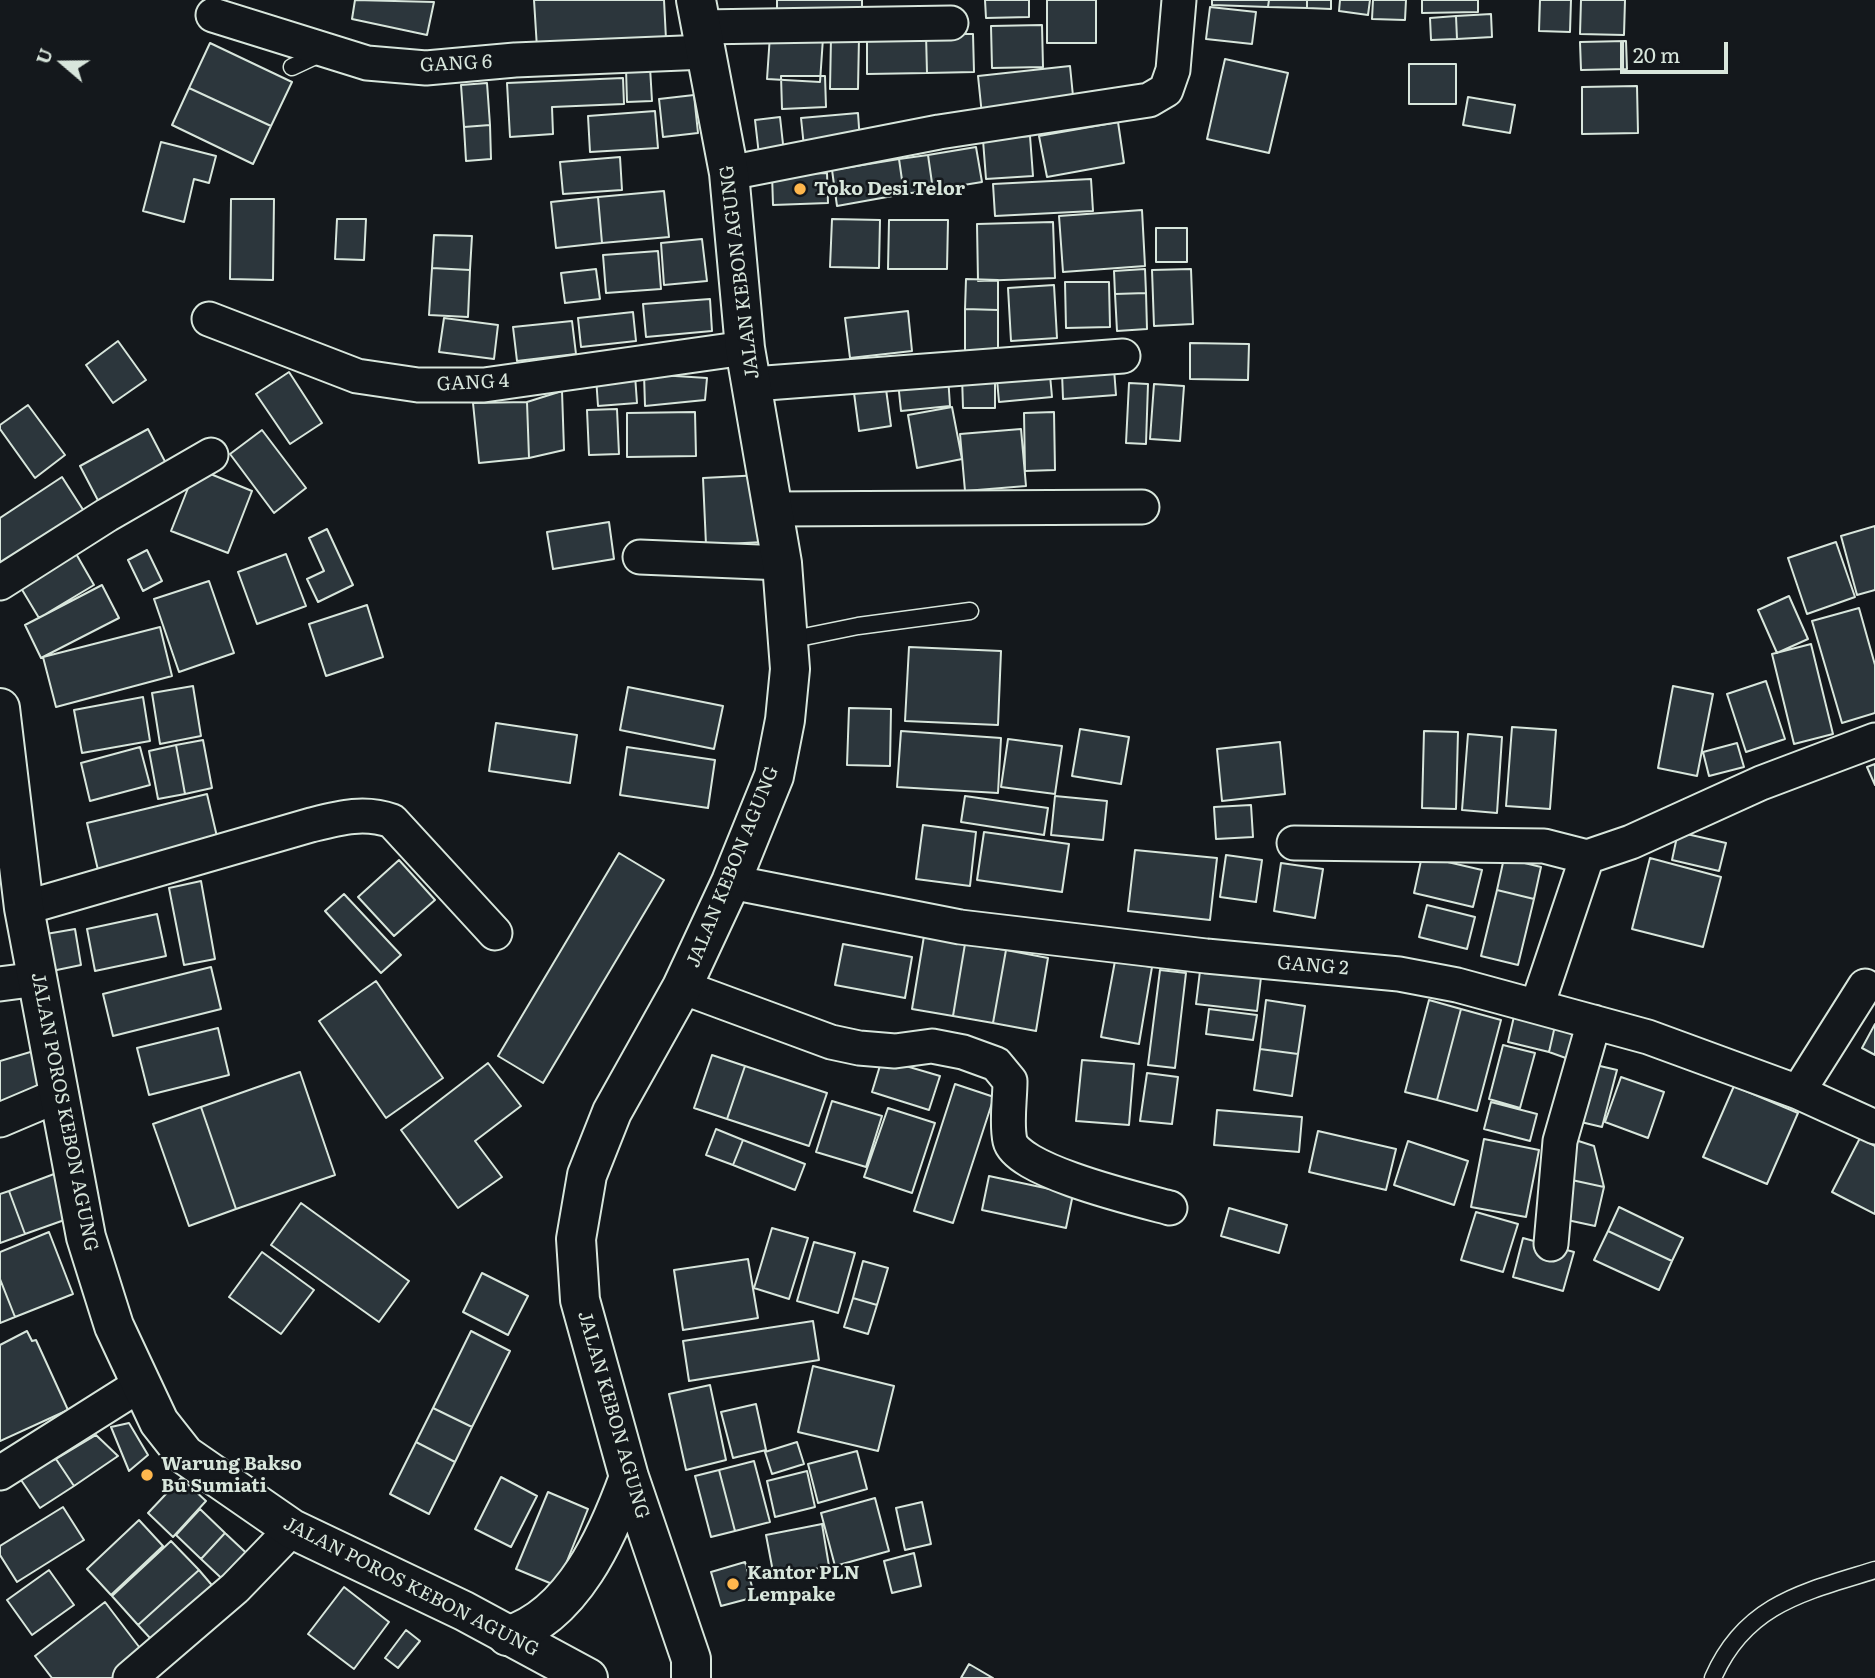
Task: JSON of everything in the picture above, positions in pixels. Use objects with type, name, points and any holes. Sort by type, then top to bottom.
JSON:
[{"type":"main road","name":"JALAN KEBON AGUNG","points":[[697,1672],[629,1477],[580,1300],[576,1239],[587,1175],[612,1112],[682,987],[731,882],[774,776],[786,720],[790,668],[782,563],[749,366],[729,173],[701,26]]},
{"type":"main road","name":"JALAN POROS KEBON AGUNG","points":[[0,708],[24,908],[86,1237],[114,1326],[159,1422],[185,1455],[292,1529],[464,1611],[588,1678]]},
{"type":"main road","points":[[508,1636],[542,1617],[570,1589],[600,1544],[629,1477]]},
{"type":"street","points":[[729,173],[939,132],[1149,100],[1166,90],[1173,70],[1179,0]]},
{"type":"street","name":"GANG 6","points":[[214,15],[367,64],[426,68],[527,60],[701,26],[951,23]]},
{"type":"street","name":"GANG 4","points":[[209,319],[357,376],[418,385],[484,385],[749,366],[1124,356]]},
{"type":"street","points":[[0,583],[107,515],[211,455]]},
{"type":"street","points":[[775,509],[1142,507]]},
{"type":"street","points":[[640,557],[782,563]]},
{"type":"street","points":[[1294,843],[1544,846],[1587,857],[1631,842],[1761,783],[1875,740]]},
{"type":"street","points":[[24,908],[312,825],[348,816],[377,816],[392,821],[495,933]]},
{"type":"street","points":[[1537,1006],[1587,857]]},
{"type":"street","name":"GANG 2","points":[[731,882],[960,927],[1206,956],[1399,974],[1537,1006],[1648,1037],[1798,1092],[1875,1127]]},
{"type":"street","points":[[0,984],[37,979]]},
{"type":"street","points":[[1798,1092],[1866,986]]},
{"type":"street","points":[[682,987],[831,1042],[895,1051],[932,1046],[963,1052],[996,1064],[1010,1081],[1010,1142],[1017,1154],[1060,1176],[1170,1209]]},
{"type":"street","points":[[1551,1244],[1560,1141],[1594,1022]]},
{"type":"street","points":[[0,1120],[59,1095]]},
{"type":"street","points":[[0,1473],[141,1384]]},
{"type":"street","points":[[130,1678],[235,1588],[292,1529]]},
{"type":"lane","points":[[292,68],[326,51]]},
{"type":"lane","points":[[789,640],[858,626],[970,611]]},
{"type":"lane","points":[[1713,1678],[1723,1655],[1754,1618],[1812,1588],[1875,1570]]},
{"type":"building","points":[[355,0],[434,2],[427,35],[352,19]]},
{"type":"building","points":[[534,0],[664,0],[666,39],[537,48]]},
{"type":"building","points":[[777,0],[862,0],[862,19],[777,18]]},
{"type":"building","points":[[985,0],[1029,0],[1029,17],[986,18]]},
{"type":"building","points":[[1047,0],[1096,0],[1096,43],[1047,43]]},
{"type":"building","points":[[1212,0],[1269,0],[1268,7],[1212,5]]},
{"type":"building","points":[[1269,0],[1307,0],[1307,8],[1268,7]]},
{"type":"building","points":[[1307,0],[1331,0],[1331,9],[1307,8]]},
{"type":"building","points":[[1340,0],[1370,0],[1368,15],[1339,11]]},
{"type":"building","points":[[1373,0],[1406,0],[1405,20],[1372,19]]},
{"type":"building","points":[[1422,0],[1478,0],[1478,12],[1422,13]]},
{"type":"building","points":[[1540,0],[1571,0],[1570,32],[1539,31]]},
{"type":"building","points":[[1581,0],[1625,0],[1624,35],[1580,34]]},
{"type":"building","points":[[1210,7],[1256,12],[1252,44],[1206,39]]},
{"type":"building","points":[[1491,14],[1492,37],[1457,39],[1456,16]]},
{"type":"building","points":[[1456,16],[1457,39],[1431,40],[1430,18]]},
{"type":"building","points":[[1042,25],[1043,67],[992,68],[991,26]]},
{"type":"building","points":[[926,34],[927,73],[867,74],[867,35]]},
{"type":"building","points":[[926,34],[973,34],[974,72],[927,73]]},
{"type":"building","points":[[770,35],[823,38],[820,82],[767,79]]},
{"type":"building","points":[[831,37],[859,37],[858,89],[830,89]]},
{"type":"building","points":[[1626,41],[1627,69],[1581,70],[1580,42]]},
{"type":"building","points":[[210,43],[292,82],[271,126],[189,88]]},
{"type":"building","points":[[1225,59],[1288,73],[1269,153],[1207,139]]},
{"type":"building","points":[[1409,64],[1456,64],[1456,104],[1409,104]]},
{"type":"building","points":[[1070,66],[1074,106],[982,115],[978,76]]},
{"type":"building","points":[[650,67],[652,101],[627,102],[626,68]]},
{"type":"building","points":[[781,76],[825,76],[826,107],[782,109]]},
{"type":"building","points":[[623,78],[624,104],[552,107],[553,134],[510,137],[507,83]]},
{"type":"building","points":[[487,83],[490,125],[464,127],[461,85]]},
{"type":"building","points":[[1637,86],[1638,133],[1582,134],[1582,87]]},
{"type":"building","points":[[189,88],[271,126],[253,164],[172,125]]},
{"type":"building","points":[[694,95],[698,133],[663,137],[659,99]]},
{"type":"building","points":[[1468,97],[1515,105],[1510,133],[1463,125]]},
{"type":"building","points":[[655,111],[658,148],[590,152],[588,116]]},
{"type":"building","points":[[858,113],[860,142],[804,147],[801,118]]},
{"type":"building","points":[[780,117],[784,153],[759,155],[755,120]]},
{"type":"building","points":[[1118,122],[1124,163],[1047,177],[1039,136]]},
{"type":"building","points":[[490,125],[491,159],[466,161],[464,127]]},
{"type":"building","points":[[1030,136],[1033,176],[986,179],[983,140]]},
{"type":"building","points":[[161,142],[216,156],[209,183],[194,179],[184,222],[143,211]]},
{"type":"building","points":[[976,147],[982,182],[933,190],[928,155]]},
{"type":"building","points":[[928,155],[933,190],[904,194],[899,159]]},
{"type":"building","points":[[620,157],[622,190],[563,194],[560,162]]},
{"type":"building","points":[[899,159],[904,194],[837,206],[832,170]]},
{"type":"building","name":"Toko Desi Telor","points":[[827,173],[828,203],[773,205],[772,174]]},
{"type":"building","points":[[1091,179],[1093,211],[995,216],[993,184]]},
{"type":"building","points":[[664,191],[669,237],[602,243],[598,197]]},
{"type":"building","points":[[598,197],[602,243],[556,248],[551,202]]},
{"type":"building","points":[[231,199],[274,199],[273,280],[230,279]]},
{"type":"building","points":[[1142,210],[1145,266],[1063,272],[1059,216]]},
{"type":"building","points":[[337,219],[366,219],[364,260],[335,259]]},
{"type":"building","points":[[832,219],[880,220],[879,268],[830,267]]},
{"type":"building","points":[[889,220],[948,220],[947,269],[888,269]]},
{"type":"building","points":[[1053,222],[1055,278],[978,281],[977,224]]},
{"type":"building","points":[[1156,228],[1187,228],[1187,262],[1156,262]]},
{"type":"building","points":[[434,235],[472,236],[470,270],[432,268]]},
{"type":"building","points":[[702,239],[707,281],[664,285],[661,243]]},
{"type":"building","points":[[658,251],[661,289],[606,293],[603,255]]},
{"type":"building","points":[[432,268],[470,270],[468,317],[429,315]]},
{"type":"building","points":[[596,269],[600,299],[565,303],[561,273]]},
{"type":"building","points":[[1145,269],[1146,293],[1115,294],[1114,271]]},
{"type":"building","points":[[1191,269],[1193,324],[1154,326],[1152,270]]},
{"type":"building","points":[[966,279],[998,280],[998,310],[965,309]]},
{"type":"building","points":[[1065,282],[1109,282],[1110,327],[1066,328]]},
{"type":"building","points":[[1054,285],[1057,338],[1011,341],[1008,288]]},
{"type":"building","points":[[1146,293],[1147,329],[1117,331],[1115,294]]},
{"type":"building","points":[[710,299],[712,331],[646,337],[643,304]]},
{"type":"building","points":[[965,309],[998,310],[998,360],[965,360]]},
{"type":"building","points":[[908,311],[912,351],[850,358],[845,318]]},
{"type":"building","points":[[633,312],[636,341],[581,347],[578,318]]},
{"type":"building","points":[[444,318],[498,325],[494,359],[439,352]]},
{"type":"building","points":[[572,321],[576,354],[517,361],[513,327]]},
{"type":"building","points":[[118,341],[146,380],[113,403],[86,365]]},
{"type":"building","points":[[1190,343],[1249,344],[1248,380],[1190,379]]},
{"type":"building","points":[[1049,364],[1052,397],[999,402],[996,368]]},
{"type":"building","points":[[1114,369],[1116,395],[1063,399],[1062,373]]},
{"type":"building","points":[[289,372],[322,423],[290,444],[256,394]]},
{"type":"building","points":[[644,374],[707,378],[705,400],[645,406]]},
{"type":"building","points":[[635,375],[637,403],[598,406],[596,377]]},
{"type":"building","points":[[948,376],[950,406],[901,411],[898,382]]},
{"type":"building","points":[[962,376],[995,376],[995,408],[963,408]]},
{"type":"building","points":[[1129,383],[1148,384],[1146,444],[1126,443]]},
{"type":"building","points":[[1154,384],[1184,386],[1180,441],[1150,439]]},
{"type":"building","points":[[886,389],[891,426],[859,431],[854,393]]},
{"type":"building","points":[[562,391],[564,450],[529,458],[527,402]]},
{"type":"building","points":[[527,402],[529,458],[479,463],[473,403]]},
{"type":"building","points":[[28,405],[65,455],[35,478],[0,429],[0,425]]},
{"type":"building","points":[[952,407],[962,459],[917,468],[908,415]]},
{"type":"building","points":[[617,409],[619,454],[589,455],[587,410]]},
{"type":"building","points":[[695,412],[696,456],[627,457],[627,413]]},
{"type":"building","points":[[1054,412],[1055,470],[1025,471],[1024,413]]},
{"type":"building","points":[[148,429],[171,473],[103,510],[80,466]]},
{"type":"building","points":[[1021,429],[1026,486],[965,491],[960,434]]},
{"type":"building","points":[[262,430],[306,488],[274,513],[230,454]]},
{"type":"building","points":[[196,468],[252,491],[228,553],[171,531]]},
{"type":"building","points":[[761,475],[764,542],[706,545],[703,478]]},
{"type":"building","points":[[62,477],[89,519],[0,577],[0,518]]},
{"type":"building","points":[[609,522],[614,559],[553,569],[547,532]]},
{"type":"building","points":[[1875,526],[1875,590],[1857,595],[1841,536]]},
{"type":"building","points":[[327,529],[353,585],[318,602],[307,579],[324,571],[309,538]]},
{"type":"building","points":[[1836,542],[1855,597],[1807,614],[1788,558]]},
{"type":"building","points":[[71,545],[94,585],[39,618],[15,578]]},
{"type":"building","points":[[147,550],[162,581],[143,591],[128,560]]},
{"type":"building","points":[[286,554],[306,606],[257,624],[238,572]]},
{"type":"building","points":[[209,581],[234,653],[179,672],[154,599]]},
{"type":"building","points":[[102,585],[119,618],[41,658],[25,625]]},
{"type":"building","points":[[1789,596],[1808,639],[1777,653],[1758,610]]},
{"type":"building","points":[[367,605],[383,657],[326,676],[309,624]]},
{"type":"building","points":[[1859,608],[1875,665],[1875,713],[1842,723],[1812,621]]},
{"type":"building","points":[[160,627],[172,676],[56,707],[43,657]]},
{"type":"building","points":[[1811,644],[1833,734],[1794,744],[1772,654]]},
{"type":"building","points":[[909,647],[1001,651],[998,725],[905,721]]},
{"type":"building","points":[[1766,681],[1785,739],[1746,752],[1727,694]]},
{"type":"building","points":[[193,686],[201,736],[160,744],[152,693]]},
{"type":"building","points":[[1673,686],[1713,694],[1697,776],[1658,768]]},
{"type":"building","points":[[628,687],[723,706],[714,749],[620,730]]},
{"type":"building","points":[[143,697],[150,741],[82,753],[74,710]]},
{"type":"building","points":[[849,708],[891,709],[890,766],[847,765]]},
{"type":"building","points":[[496,723],[577,735],[570,783],[489,771]]},
{"type":"building","points":[[1512,727],[1556,730],[1550,809],[1506,806]]},
{"type":"building","points":[[1080,729],[1129,737],[1121,784],[1072,776]]},
{"type":"building","points":[[901,731],[1001,738],[998,793],[897,787]]},
{"type":"building","points":[[1424,731],[1458,732],[1456,809],[1422,808]]},
{"type":"building","points":[[1468,734],[1502,737],[1497,813],[1462,810]]},
{"type":"building","points":[[1008,739],[1062,746],[1055,794],[1001,787]]},
{"type":"building","points":[[203,740],[212,788],[185,794],[176,745]]},
{"type":"building","points":[[1280,742],[1285,794],[1222,801],[1217,749]]},
{"type":"building","points":[[1737,743],[1744,767],[1709,776],[1703,752]]},
{"type":"building","points":[[176,745],[185,794],[158,799],[149,751]]},
{"type":"building","points":[[140,747],[150,785],[90,801],[81,763]]},
{"type":"building","points":[[627,747],[715,760],[708,808],[620,795]]},
{"type":"building","points":[[1875,764],[1875,785],[1867,767]]},
{"type":"building","points":[[207,794],[218,841],[98,870],[87,823]]},
{"type":"building","points":[[965,796],[1048,808],[1044,835],[961,822]]},
{"type":"building","points":[[1055,796],[1107,801],[1103,840],[1051,835]]},
{"type":"building","points":[[1251,805],[1253,837],[1216,839],[1214,807]]},
{"type":"building","points":[[923,825],[976,832],[970,886],[916,879]]},
{"type":"building","points":[[984,832],[1069,844],[1062,892],[977,880]]},
{"type":"building","points":[[1678,832],[1726,843],[1719,871],[1672,860]]},
{"type":"building","points":[[1135,850],[1217,858],[1210,920],[1128,911]]},
{"type":"building","points":[[619,853],[664,880],[543,1083],[498,1056]]},
{"type":"building","points":[[1226,855],[1262,860],[1256,902],[1220,897]]},
{"type":"building","points":[[1422,856],[1482,870],[1473,907],[1414,893]]},
{"type":"building","points":[[1504,858],[1541,867],[1534,899],[1497,890]]},
{"type":"building","points":[[1650,858],[1721,877],[1703,947],[1632,929]]},
{"type":"building","points":[[399,860],[435,900],[394,936],[358,897]]},
{"type":"building","points":[[1281,863],[1323,869],[1315,918],[1274,911]]},
{"type":"building","points":[[201,881],[215,959],[184,965],[169,888]]},
{"type":"building","points":[[1497,890],[1534,899],[1518,965],[1481,956]]},
{"type":"building","points":[[344,894],[401,955],[381,973],[325,911]]},
{"type":"building","points":[[1427,905],[1475,917],[1467,949],[1419,937]]},
{"type":"building","points":[[157,914],[166,956],[95,971],[87,929]]},
{"type":"building","points":[[75,929],[81,965],[52,971],[46,934]]},
{"type":"building","points":[[924,936],[965,944],[953,1016],[912,1009]]},
{"type":"building","points":[[843,944],[912,957],[905,998],[835,985]]},
{"type":"building","points":[[965,944],[1006,950],[993,1023],[953,1016]]},
{"type":"building","points":[[1006,950],[1048,958],[1036,1031],[993,1023]]},
{"type":"building","points":[[1115,961],[1152,967],[1139,1044],[1101,1037]]},
{"type":"building","points":[[1201,963],[1262,969],[1257,1011],[1196,1004]]},
{"type":"building","points":[[211,967],[221,1009],[113,1036],[103,994]]},
{"type":"building","points":[[1160,970],[1186,973],[1175,1068],[1148,1065]]},
{"type":"building","points":[[376,981],[443,1078],[386,1118],[319,1021]]},
{"type":"building","points":[[1266,1000],[1305,1006],[1298,1054],[1260,1049]]},
{"type":"building","points":[[1429,1000],[1461,1009],[1437,1100],[1405,1092]]},
{"type":"building","points":[[1516,1008],[1557,1017],[1549,1052],[1508,1042]]},
{"type":"building","points":[[1209,1009],[1257,1015],[1253,1040],[1206,1034]]},
{"type":"building","points":[[1461,1009],[1501,1020],[1477,1111],[1437,1100]]},
{"type":"building","points":[[1557,1017],[1587,1026],[1577,1062],[1549,1052]]},
{"type":"building","points":[[1875,1024],[1875,1055],[1862,1048]]},
{"type":"building","points":[[218,1028],[229,1075],[149,1095],[137,1048]]},
{"type":"building","points":[[1503,1045],[1535,1053],[1520,1108],[1489,1099]]},
{"type":"building","points":[[1260,1049],[1298,1054],[1292,1096],[1254,1090]]},
{"type":"building","points":[[37,1050],[50,1094],[0,1109],[0,1061]]},
{"type":"building","points":[[712,1055],[745,1066],[727,1119],[694,1108]]},
{"type":"building","points":[[882,1059],[940,1076],[929,1110],[872,1092]]},
{"type":"building","points":[[1082,1060],[1134,1064],[1129,1125],[1076,1121]]},
{"type":"building","points":[[1583,1062],[1617,1070],[1602,1127],[1568,1119]]},
{"type":"building","points":[[488,1063],[521,1106],[475,1141],[502,1177],[458,1208],[401,1130]]},
{"type":"building","points":[[745,1066],[827,1093],[809,1146],[727,1119]]},
{"type":"building","points":[[300,1072],[335,1175],[236,1209],[201,1107]]},
{"type":"building","points":[[1147,1073],[1178,1077],[1172,1124],[1140,1121]]},
{"type":"building","points":[[1621,1077],[1664,1092],[1648,1138],[1605,1122]]},
{"type":"building","points":[[955,1084],[994,1097],[953,1223],[914,1211]]},
{"type":"building","points":[[1734,1086],[1798,1113],[1767,1184],[1703,1157]]},
{"type":"building","points":[[832,1101],[882,1116],[866,1167],[816,1152]]},
{"type":"building","points":[[1491,1102],[1537,1114],[1530,1141],[1484,1129]]},
{"type":"building","points":[[201,1107],[236,1209],[189,1226],[153,1124]]},
{"type":"building","points":[[888,1108],[935,1123],[912,1193],[864,1177]]},
{"type":"building","points":[[1217,1110],[1302,1117],[1299,1152],[1214,1145]]},
{"type":"building","points":[[716,1129],[743,1140],[733,1165],[706,1155]]},
{"type":"building","points":[[1318,1131],[1396,1149],[1386,1190],[1309,1172]]},
{"type":"building","points":[[1566,1137],[1594,1146],[1604,1187],[1567,1179]]},
{"type":"building","points":[[1860,1138],[1875,1146],[1875,1214],[1832,1192]]},
{"type":"building","points":[[1484,1139],[1539,1150],[1526,1217],[1471,1207]]},
{"type":"building","points":[[743,1140],[805,1164],[795,1190],[733,1165]]},
{"type":"building","points":[[1408,1141],[1468,1161],[1454,1205],[1394,1185]]},
{"type":"building","points":[[54,1174],[70,1218],[25,1234],[9,1191]]},
{"type":"building","points":[[989,1176],[1073,1194],[1066,1228],[982,1210]]},
{"type":"building","points":[[1567,1179],[1604,1187],[1595,1226],[1558,1218]]},
{"type":"building","points":[[9,1191],[25,1234],[0,1243],[0,1194]]},
{"type":"building","points":[[301,1203],[409,1281],[379,1322],[271,1245]]},
{"type":"building","points":[[1619,1207],[1683,1238],[1672,1261],[1608,1231]]},
{"type":"building","points":[[1229,1208],[1287,1225],[1279,1253],[1221,1236]]},
{"type":"building","points":[[1476,1212],[1518,1224],[1503,1272],[1461,1260]]},
{"type":"building","points":[[772,1228],[808,1238],[789,1299],[754,1288]]},
{"type":"building","points":[[1608,1231],[1672,1261],[1659,1290],[1594,1260]]},
{"type":"building","points":[[49,1232],[73,1294],[15,1317],[0,1279],[0,1252]]},
{"type":"building","points":[[1523,1238],[1574,1252],[1563,1291],[1513,1277]]},
{"type":"building","points":[[814,1242],[855,1253],[838,1313],[797,1301]]},
{"type":"building","points":[[262,1252],[314,1290],[281,1334],[229,1297]]},
{"type":"building","points":[[748,1259],[758,1318],[683,1330],[674,1270]]},
{"type":"building","points":[[863,1261],[888,1268],[877,1305],[853,1298]]},
{"type":"building","points":[[482,1273],[528,1296],[508,1335],[463,1312]]},
{"type":"building","points":[[0,1279],[15,1317],[0,1323]]},
{"type":"building","points":[[853,1298],[877,1305],[868,1334],[844,1327]]},
{"type":"building","points":[[813,1321],[819,1360],[689,1381],[683,1341]]},
{"type":"building","points":[[27,1331],[32,1341],[36,1340],[68,1410],[0,1441],[0,1345]]},
{"type":"building","points":[[471,1331],[510,1351],[472,1427],[433,1408]]},
{"type":"building","points":[[813,1366],[894,1386],[878,1451],[798,1432]]},
{"type":"building","points":[[710,1385],[726,1460],[686,1470],[669,1394]]},
{"type":"building","points":[[756,1404],[766,1450],[733,1458],[721,1412]]},
{"type":"building","points":[[433,1408],[472,1427],[455,1462],[416,1442]]},
{"type":"building","points":[[129,1423],[148,1455],[129,1471],[111,1427]]},
{"type":"building","points":[[96,1435],[118,1456],[74,1486],[56,1459]]},
{"type":"building","points":[[416,1442],[455,1462],[429,1514],[390,1494]]},
{"type":"building","points":[[797,1442],[804,1464],[772,1474],[765,1452]]},
{"type":"building","points":[[857,1451],[867,1489],[818,1503],[808,1464]]},
{"type":"building","points":[[56,1459],[74,1486],[40,1508],[17,1474]]},
{"type":"building","points":[[754,1461],[770,1522],[735,1531],[719,1470]]},
{"type":"building","points":[[719,1470],[735,1531],[711,1537],[695,1476]]},
{"type":"building","points":[[807,1471],[815,1507],[775,1517],[767,1481]]},
{"type":"building","points":[[501,1477],[537,1496],[511,1547],[475,1529]]},
{"type":"building","points":[[181,1478],[206,1501],[173,1537],[148,1513]]},
{"type":"building","points":[[548,1492],[588,1509],[557,1586],[516,1569]]},
{"type":"building","points":[[875,1498],[889,1551],[835,1566],[821,1513]]},
{"type":"building","points":[[922,1502],[931,1544],[905,1550],[896,1508]]},
{"type":"building","points":[[63,1507],[84,1540],[17,1582],[0,1555],[0,1546]]},
{"type":"building","points":[[200,1509],[225,1533],[201,1559],[176,1535]]},
{"type":"building","points":[[139,1520],[163,1546],[111,1595],[87,1569]]},
{"type":"building","points":[[822,1524],[829,1566],[774,1577],[766,1535]]},
{"type":"building","points":[[225,1533],[257,1563],[233,1589],[201,1559]]},
{"type":"building","points":[[171,1541],[199,1570],[138,1625],[112,1596]]},
{"type":"building","points":[[914,1553],[921,1586],[892,1593],[884,1561]]},
{"type":"building","name":"Kantor PLN Lempake","points":[[745,1562],[755,1597],[721,1606],[711,1572]]},
{"type":"building","points":[[49,1570],[74,1605],[32,1635],[7,1600]]},
{"type":"building","points":[[199,1570],[222,1597],[162,1651],[138,1625]]},
{"type":"building","points":[[344,1587],[389,1622],[354,1669],[308,1634]]},
{"type":"building","points":[[105,1602],[149,1660],[126,1678],[52,1678],[35,1656]]},
{"type":"building","points":[[406,1630],[420,1641],[398,1668],[385,1658]]},
{"type":"building","points":[[969,1664],[993,1678],[961,1678]]},
{"type":"place","name":"Toko Desi Telor","points":[[800,189]]},
{"type":"place","name":"Warung Bakso Bu Sumiati","points":[[147,1475]]},
{"type":"place","name":"Kantor PLN Lempake","points":[[733,1584]]}]
